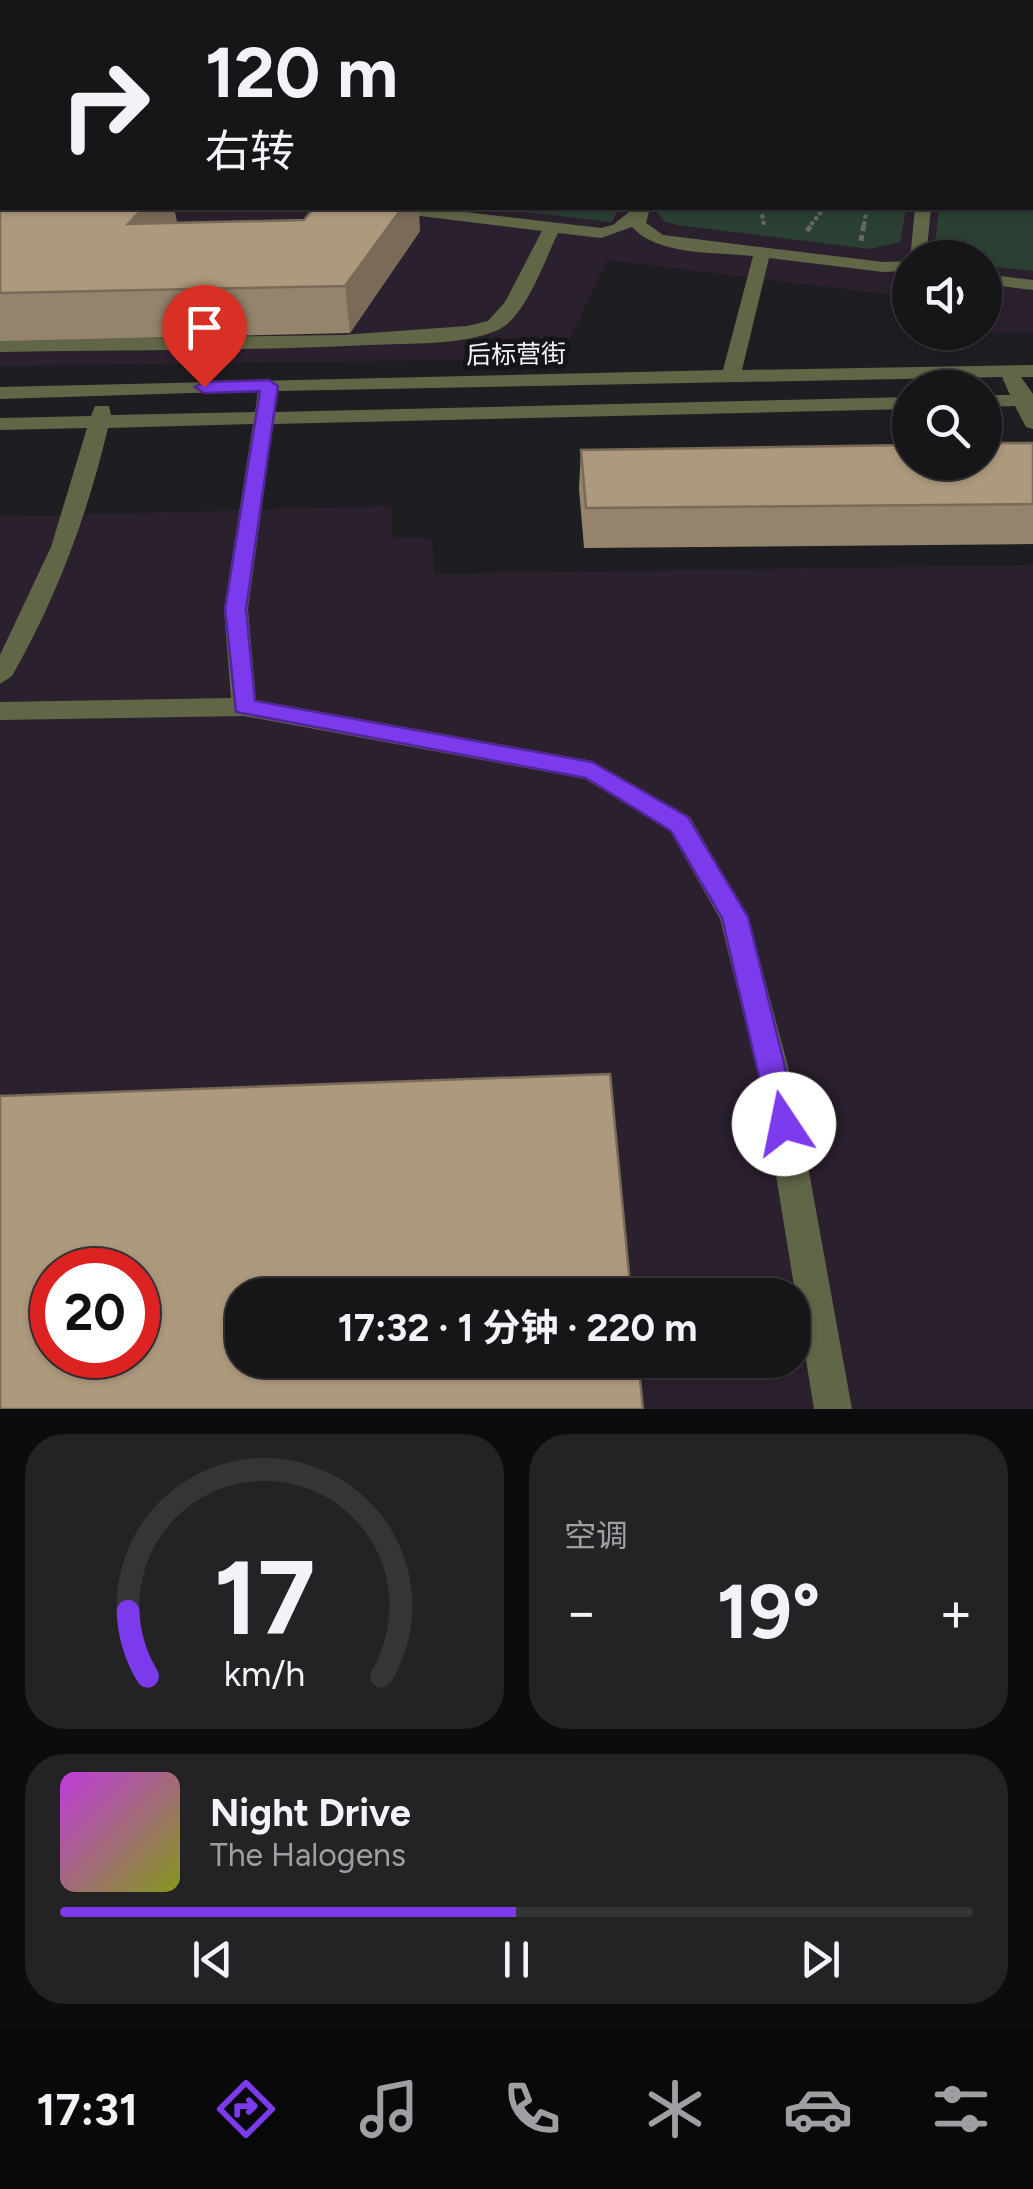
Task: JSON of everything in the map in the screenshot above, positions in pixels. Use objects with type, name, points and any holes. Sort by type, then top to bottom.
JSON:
[{"type":"street","points":[[412,210],[606,232],[626,226],[640,211]]},
{"type":"street","points":[[919,240],[923,210]]},
{"type":"street","points":[[640,211],[642,231],[660,240],[892,268]]},
{"type":"street","points":[[0,346],[410,337],[482,330],[493,325],[510,306],[552,227]]},
{"type":"street","points":[[731,376],[762,254]]},
{"type":"street","points":[[1002,282],[1033,286]]},
{"type":"street","points":[[1010,371],[1028,400],[1033,423]]},
{"type":"street","name":"后标营街","points":[[0,393],[1033,371]]},
{"type":"street","points":[[816,375],[826,404]]},
{"type":"street","points":[[244,707],[236,609],[269,386]]},
{"type":"street","points":[[0,676],[26,633],[67,543],[107,390]]},
{"type":"street","points":[[1002,401],[1028,400]]},
{"type":"street","name":"后标营街","points":[[0,424],[892,403]]},
{"type":"street","points":[[0,711],[244,707],[592,771],[680,824],[734,917],[778,1088],[833,1409]]},
{"type":"path","points":[[806,232],[822,210]]},
{"type":"shaded area","points":[[0,210],[1033,210],[1033,333],[1002,333],[1002,240],[892,240],[892,295],[607,260],[567,345],[557,353],[528,359],[0,366]]},
{"type":"shaded area","points":[[391,506],[393,537],[432,539],[434,574],[1033,565],[1033,1409],[0,1409],[0,517]]},
{"type":"green space","points":[[506,210],[617,210],[612,222]]},
{"type":"green space","points":[[655,210],[906,210],[900,240],[870,249],[664,221]]},
{"type":"green space","points":[[939,210],[1033,210],[1033,271],[1002,268],[1002,240],[936,240]]},
{"type":"building","points":[[0,210],[141,210],[128,224],[304,220],[312,210],[401,210],[345,286],[0,293]]},
{"type":"building","points":[[1002,443],[1032,443],[1033,504],[586,508],[581,450],[892,445],[892,480],[1002,480]]},
{"type":"building","points":[[610,1074],[629,1278],[225,1278],[225,1378],[640,1378],[643,1409],[0,1409],[0,1096]]},
{"type":"route","points":[[204,387],[269,386],[236,609],[244,707],[592,771],[680,824],[734,917],[784,1124]]}]
